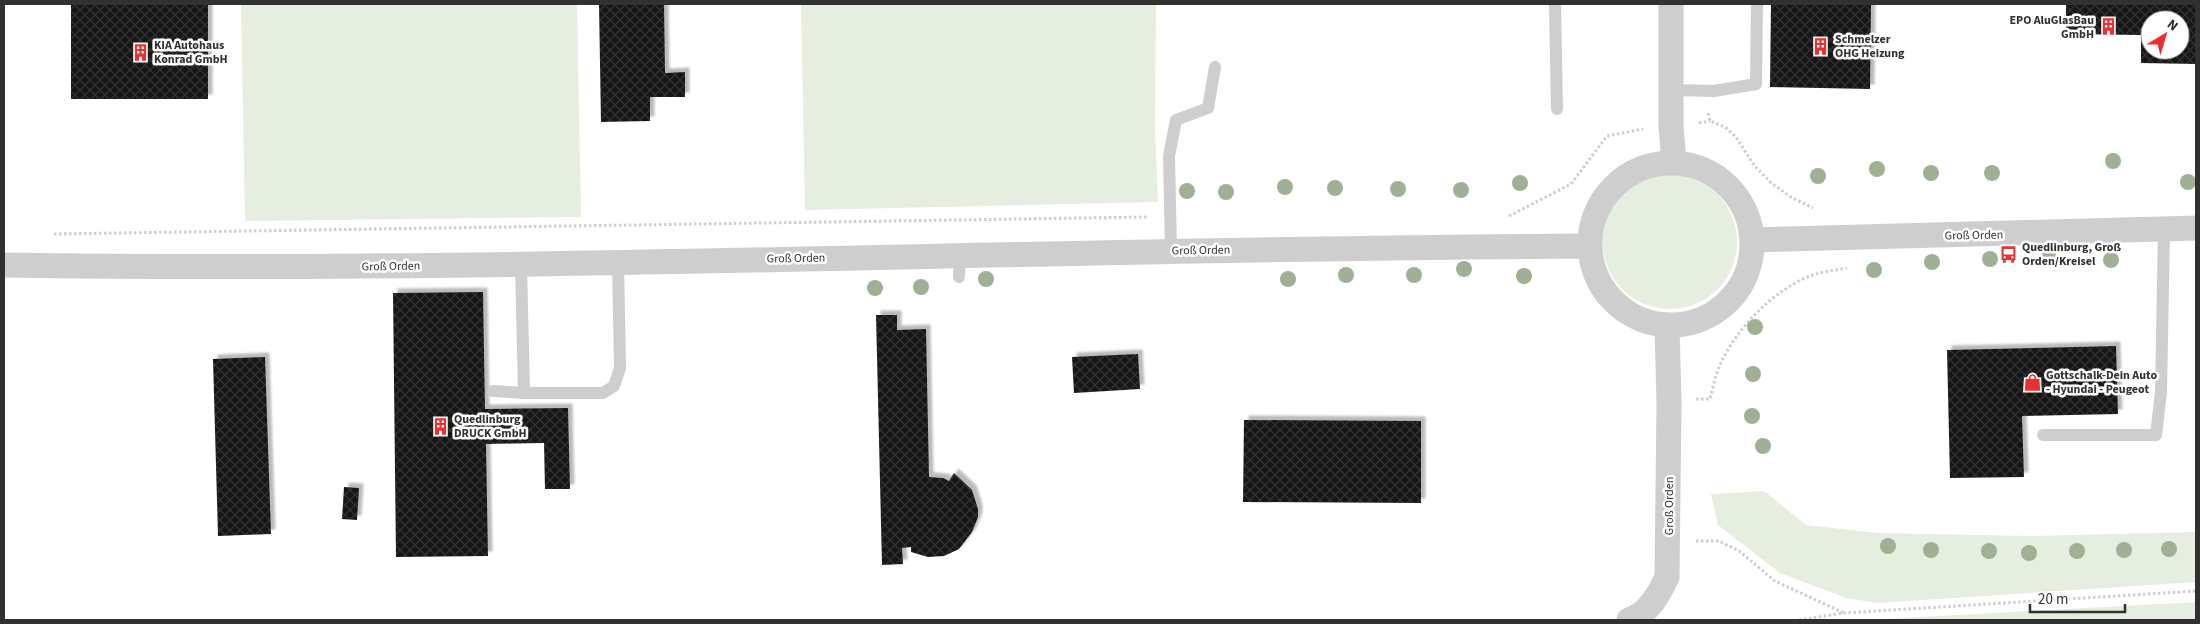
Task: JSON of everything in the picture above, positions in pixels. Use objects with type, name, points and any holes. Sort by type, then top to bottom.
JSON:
[{"type":"street","points":[[1671,4],[1670,90],[1674,162]]},
{"type":"street","points":[[1674,162],[1697,166],[1718,178],[1736,195],[1748,216],[1752,240],[1750,262],[1742,283],[1729,301],[1711,315],[1690,323],[1667,326],[1643,320],[1621,309],[1605,291],[1593,270],[1589,246],[1593,219],[1604,196],[1623,177],[1647,166],[1674,162]]},
{"type":"street","name":"Groß Orden","points":[[1752,240],[2196,228]]},
{"type":"street","name":"Groß Orden","points":[[4,266],[201,268],[618,262],[959,266],[1171,250],[1589,246]]},
{"type":"street","name":"Groß Orden","points":[[1634,619],[1657,599],[1667,577],[1669,541],[1669,398],[1667,326]]},
{"type":"lane","points":[[1555,4],[1557,109]]},
{"type":"lane","points":[[1670,90],[1714,91],[1756,84],[1757,4]]},
{"type":"lane","points":[[1171,250],[1169,156],[1176,120],[1208,108],[1214,67]]},
{"type":"lane","points":[[2043,435],[2156,436],[2161,392],[2164,230]]},
{"type":"lane","points":[[493,391],[603,393],[614,386],[620,368],[618,262]]},
{"type":"lane","points":[[521,264],[524,393]]},
{"type":"path","points":[[1701,90],[1710,121]]},
{"type":"path","points":[[1506,217],[1520,212],[1571,184],[1607,136],[1624,131],[1710,121],[1725,126],[1736,137],[1754,165],[1770,182],[1791,197],[1814,208]]},
{"type":"path","points":[[53,234],[1170,217]]},
{"type":"path","points":[[1669,398],[1710,399],[1719,367],[1731,343],[1748,322],[1791,286],[1816,274],[1862,265],[1865,256],[1866,237]]},
{"type":"path","points":[[1669,541],[1720,540],[1740,552],[1775,581],[1844,613]]},
{"type":"path","points":[[1799,620],[1844,613],[2196,590]]},
{"type":"green space","points":[[241,4],[577,4],[581,217],[245,221]]},
{"type":"green space","points":[[801,4],[1156,4],[1155,128],[1158,202],[805,210]]},
{"type":"green space","points":[[1670,175],[1696,180],[1717,195],[1732,216],[1737,242],[1732,268],[1717,289],[1696,304],[1670,309],[1644,304],[1623,289],[1608,268],[1603,242],[1608,216],[1623,195],[1644,180]]},
{"type":"green space","points":[[1764,491],[1806,525],[1878,533],[2030,536],[2196,532],[2196,582],[1877,603],[1846,598],[1780,573],[1718,525],[1711,494]]},
{"type":"green space","points":[[2196,602],[2196,620],[1866,620]]},
{"type":"building","name":"KIA Autohaus Konrad GmbH","points":[[71,4],[208,4],[208,99],[71,99]]},
{"type":"building","points":[[599,4],[664,4],[665,73],[685,72],[685,97],[650,97],[650,121],[601,122]]},
{"type":"building","name":"Schmelzer OHG Heizung","points":[[1771,4],[1871,4],[1870,89],[1770,87]]},
{"type":"building","name":"EPO AluGlasBau GmbH","points":[[2066,4],[2196,4],[2196,64],[2141,63],[2141,60],[2190,60],[2190,10],[2140,10],[2140,35],[2066,34]]},
{"type":"building","name":"Quedlinburg DRUCK GmbH","points":[[483,292],[485,409],[568,408],[570,489],[545,489],[544,443],[486,444],[488,556],[396,557],[393,293]]},
{"type":"building","points":[[876,315],[897,315],[897,330],[926,329],[929,477],[943,478],[949,481],[954,473],[972,490],[978,509],[978,517],[972,532],[959,549],[944,556],[928,557],[911,552],[911,547],[902,548],[903,564],[882,565]]},
{"type":"building","name":"Gottschalk-Dein Auto - Hyundai - Peugeot","points":[[2116,346],[2118,414],[2022,416],[2024,477],[1950,478],[1947,350]]},
{"type":"building","points":[[1138,354],[1140,389],[1074,393],[1072,357]]},
{"type":"building","points":[[265,357],[271,534],[218,536],[213,359]]},
{"type":"building","points":[[1244,420],[1421,421],[1421,503],[1243,502]]},
{"type":"building","points":[[344,487],[359,488],[357,520],[342,519]]},
{"type":"place","name":"EPO AluGlasBau GmbH","points":[[2108,27]]},
{"type":"place","name":"Schmelzer OHG Heizung","points":[[1821,46]]},
{"type":"place","name":"KIA Autohaus Konrad GmbH","points":[[140,52]]},
{"type":"place","name":"Quedlinburg, Groß Orden/Kreisel","points":[[2008,254]]},
{"type":"place","name":"Gottschalk-Dein Auto - Hyundai - Peugeot","points":[[2032,382]]},
{"type":"place","name":"Quedlinburg DRUCK GmbH","points":[[440,426]]}]
